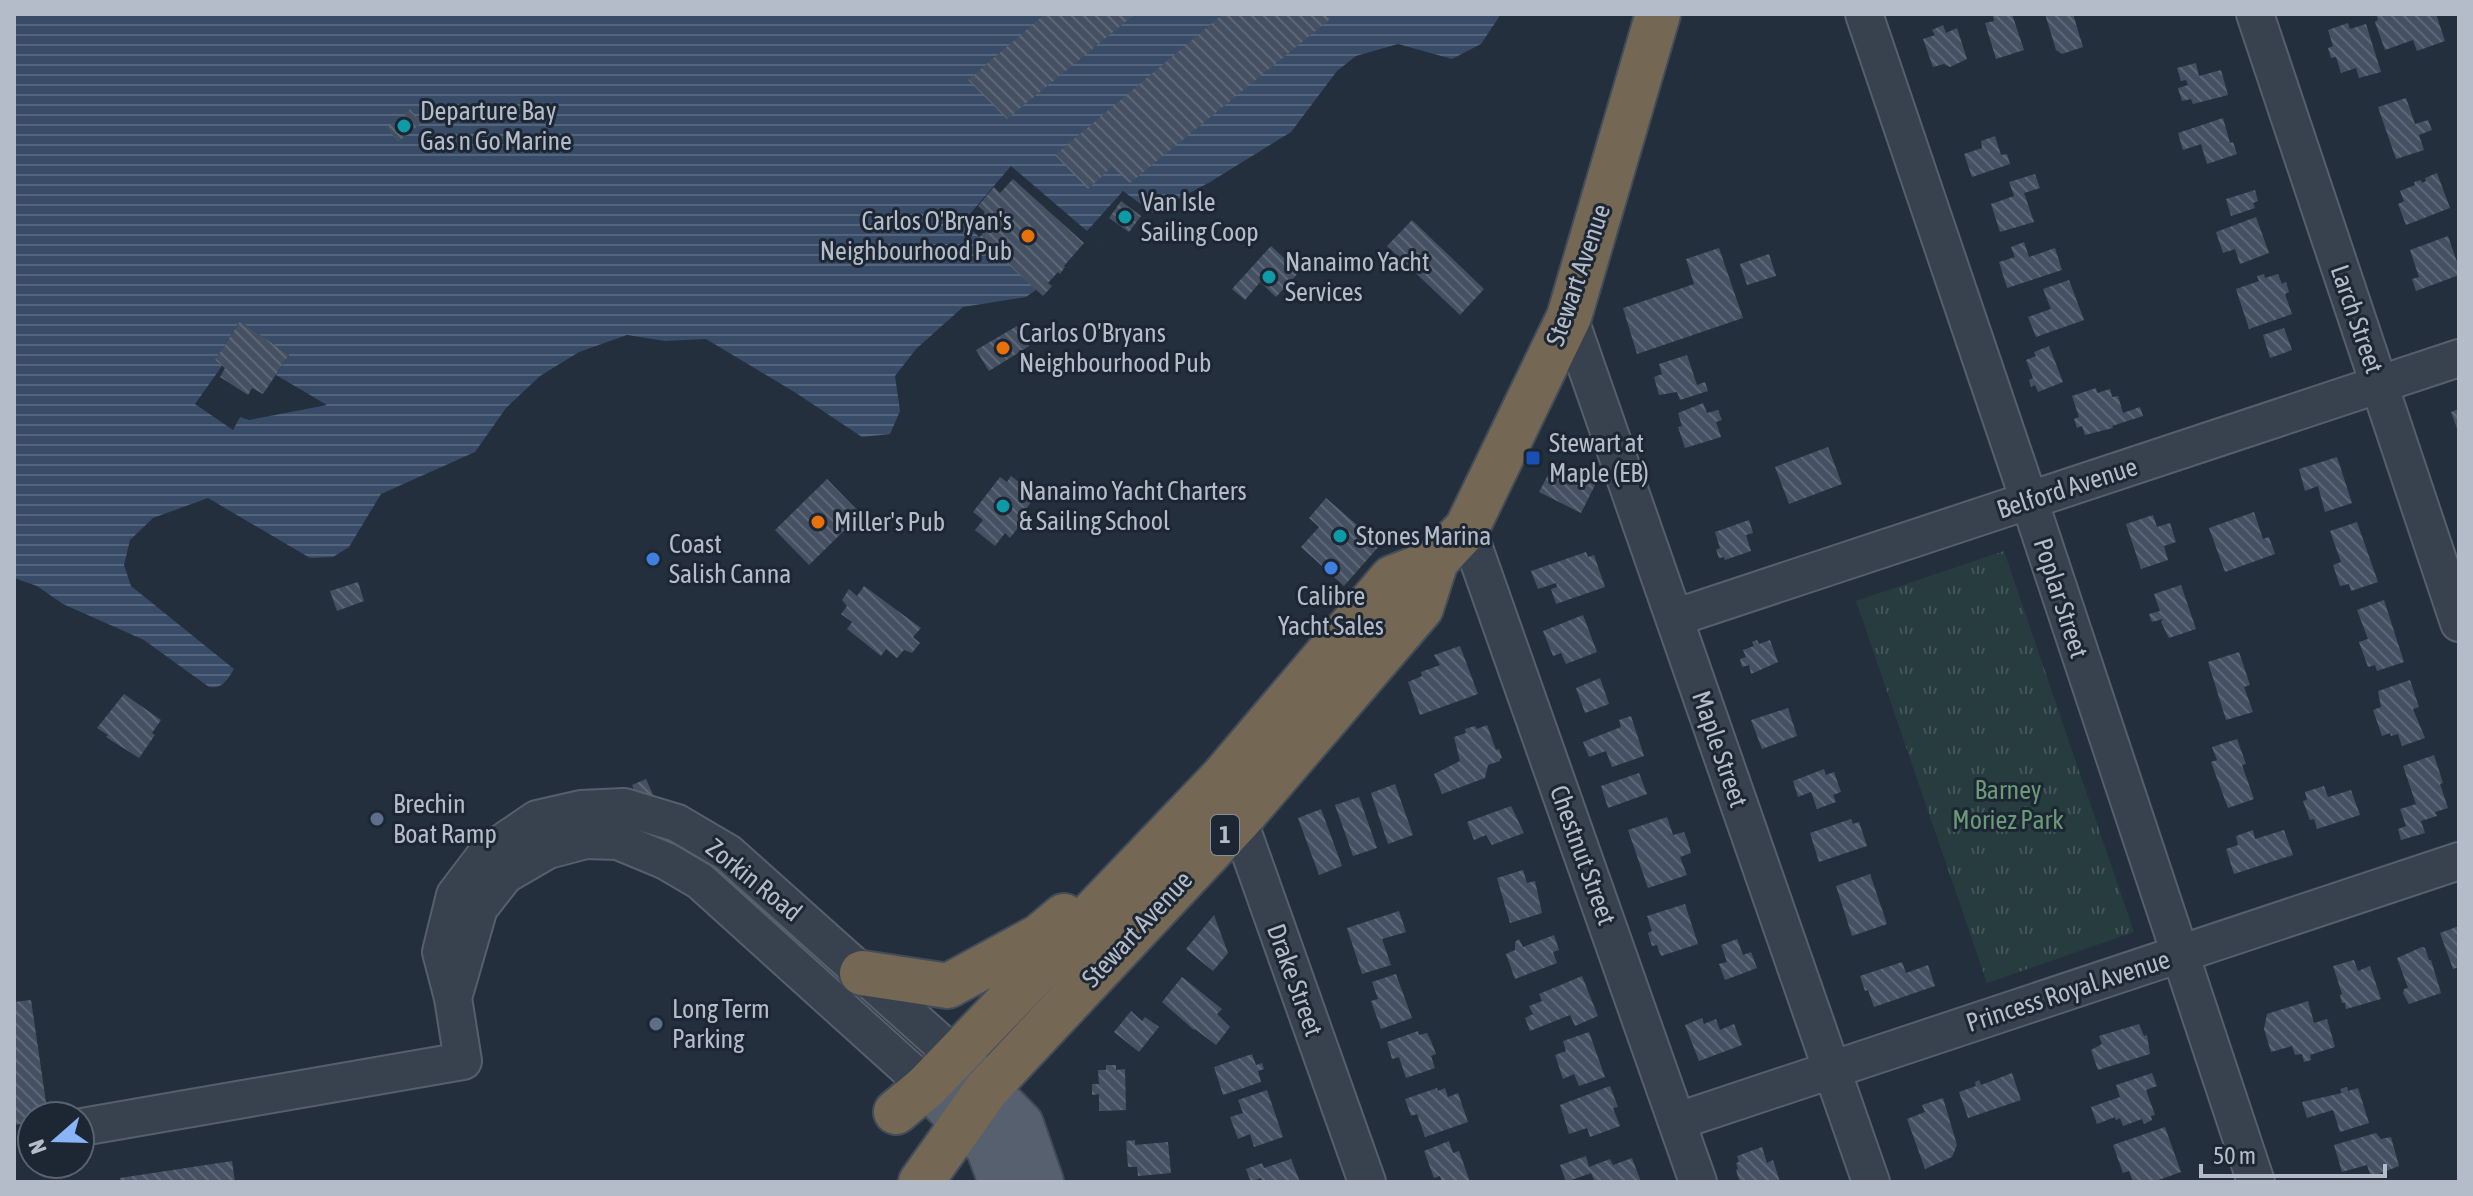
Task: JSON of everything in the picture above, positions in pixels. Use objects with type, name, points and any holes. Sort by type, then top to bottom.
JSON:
[{"type":"highway","name":"Stewart Avenue","points":[[921,1182],[975,1105],[1239,820],[1421,608],[1436,561],[1467,528],[1569,317],[1658,14]]},
{"type":"highway","name":"Stewart Avenue","points":[[926,1084],[1222,778],[1392,578],[1436,561]]},
{"type":"highway","points":[[862,973],[948,986],[1040,936],[1173,830]]},
{"type":"main road","points":[[926,1084],[1021,1124],[1041,1182]]},
{"type":"main road","points":[[975,1105],[1001,1182]]},
{"type":"street","name":"Poplar Street","points":[[1864,14],[2256,1182]]},
{"type":"street","name":"Larch Street","points":[[2255,14],[2459,623]]},
{"type":"street","name":"Maple Street","points":[[1569,317],[1871,1182]]},
{"type":"street","name":"Belford Avenue","points":[[1674,618],[2459,358]]},
{"type":"street","name":"Chestnut Street","points":[[1467,528],[1698,1182]]},
{"type":"street","name":"Drake Street","points":[[1222,778],[1367,1182]]},
{"type":"street","name":"Zorkin Road","points":[[96,1125],[463,1061],[453,998],[441,952],[455,895],[487,853],[537,819],[581,809],[624,807],[677,823],[728,853],[862,973],[926,1084]]},
{"type":"street","name":"Zorkin Road","points":[[453,998],[479,908],[505,875],[548,850],[586,840],[618,841],[666,861],[700,881],[926,1084]]},
{"type":"street","name":"Princess Royal Avenue","points":[[1678,1121],[2459,861]]},
{"type":"green space","name":"Barney Moriez Park","points":[[2004,551],[2134,932],[1987,983],[1856,601]]},
{"type":"water","points":[[14,14],[1501,14],[1481,44],[1452,59],[1398,44],[1356,56],[1337,71],[1291,132],[1210,182],[1128,226],[1026,297],[963,307],[916,349],[895,376],[900,411],[890,434],[862,437],[706,339],[665,341],[627,335],[579,352],[540,376],[506,408],[475,452],[381,494],[349,547],[333,557],[310,558],[208,498],[153,518],[130,540],[124,565],[131,586],[234,669],[224,683],[209,687],[144,640],[63,604],[37,586],[14,578]]},
{"type":"pier","name":"Carlos O'Bryan's Neighbourhood Pub","points":[[1011,166],[1087,231],[1123,191],[1153,213],[1098,247],[1039,292],[963,222]]},
{"type":"pier","points":[[240,321],[289,355],[276,375],[327,405],[249,420],[240,417],[233,430],[195,404],[222,366],[215,360]]},
{"type":"building","points":[[1045,14],[1135,14],[1007,119],[968,80]]},
{"type":"building","points":[[1223,14],[1326,14],[1330,19],[1130,183],[1112,167],[1088,189],[1055,155]]},
{"type":"building","points":[[2012,14],[2024,50],[1996,59],[1985,23],[1994,21],[1993,16]]},
{"type":"building","points":[[2045,14],[2073,14],[2083,47],[2062,54],[2056,50]]},
{"type":"building","points":[[2376,14],[2436,14],[2445,41],[2417,51],[2413,40],[2385,50],[2375,22],[2378,20]]},
{"type":"building","points":[[2348,23],[2350,29],[2366,24],[2381,72],[2359,78],[2356,68],[2341,73],[2336,57],[2331,58],[2328,48],[2333,46],[2328,30]]},
{"type":"building","points":[[1943,25],[1946,33],[1957,28],[1967,59],[1950,67],[1944,64],[1933,67],[1923,39],[1935,35],[1932,30]]},
{"type":"building","points":[[2196,63],[2199,76],[2221,70],[2228,95],[2193,104],[2191,99],[2182,101],[2178,88],[2188,85],[2186,80],[2181,81],[2177,68]]},
{"type":"building","points":[[2406,98],[2415,124],[2428,120],[2432,130],[2419,135],[2424,150],[2396,159],[2378,107]]},
{"type":"building","name":"Departure Bay Gas n Go Marine","points":[[410,109],[421,123],[398,142],[387,128]]},
{"type":"building","points":[[2223,118],[2230,143],[2233,142],[2237,154],[2207,164],[2201,144],[2183,150],[2178,133]]},
{"type":"building","points":[[1995,136],[2001,155],[2007,154],[2010,164],[1972,177],[1964,154],[1982,148],[1981,141]]},
{"type":"building","points":[[2437,173],[2450,208],[2406,225],[2398,204],[2404,201],[2400,191],[2415,185],[2414,182],[2421,180],[2422,183],[2426,181],[2425,178]]},
{"type":"building","points":[[2035,174],[2040,188],[2024,193],[2034,222],[2000,232],[1991,204],[2014,196],[2009,182]]},
{"type":"building","name":"Carlos O'Bryan's Neighbourhood Pub","points":[[1013,179],[1084,243],[1060,274],[1058,272],[1048,283],[1052,286],[1043,296],[979,238],[983,233],[974,225],[985,212],[978,206],[994,187],[1000,193]]},
{"type":"building","points":[[2255,190],[2258,201],[2253,203],[2255,208],[2231,216],[2226,199]]},
{"type":"building","name":"Van Isle Sailing Coop","points":[[1121,201],[1141,216],[1129,232],[1109,218]]},
{"type":"building","points":[[2256,217],[2269,253],[2240,264],[2235,249],[2223,253],[2216,232]]},
{"type":"building","points":[[1412,220],[1484,289],[1460,315],[1387,246]]},
{"type":"building","points":[[2448,236],[2459,275],[2416,291],[2412,279],[2419,277],[2410,250]]},
{"type":"building","points":[[2024,242],[2029,257],[2055,248],[2062,270],[2007,288],[1999,262],[2015,257],[2011,247]]},
{"type":"building","name":"Nanaimo Yacht Services","points":[[1271,246],[1299,272],[1276,297],[1260,282],[1245,300],[1232,289]]},
{"type":"building","points":[[1719,248],[1743,318],[1637,354],[1623,308],[1694,284],[1686,259]]},
{"type":"building","points":[[1769,254],[1776,276],[1747,285],[1740,264]]},
{"type":"building","points":[[2264,274],[2265,278],[2278,274],[2282,284],[2286,282],[2289,292],[2285,294],[2292,314],[2249,329],[2236,289],[2259,281],[2257,276]]},
{"type":"building","points":[[2069,280],[2084,320],[2036,337],[2028,317],[2051,309],[2043,289]]},
{"type":"building","points":[[240,321],[289,355],[263,394],[252,388],[248,395],[220,377],[225,368],[215,360]]},
{"type":"building","name":"Carlos O'Bryans Neighbourhood Pub","points":[[1017,326],[1029,346],[989,371],[976,350]]},
{"type":"building","points":[[2284,328],[2292,350],[2270,358],[2263,335]]},
{"type":"building","points":[[2049,346],[2063,382],[2038,392],[2035,385],[2031,387],[2029,380],[2033,378],[2026,360],[2036,356],[2034,352]]},
{"type":"building","points":[[1687,355],[1697,385],[1705,382],[1708,391],[1680,400],[1677,392],[1659,395],[1654,377],[1662,374],[1659,364]]},
{"type":"building","points":[[2096,388],[2097,393],[2110,389],[2112,397],[2118,396],[2123,413],[2140,407],[2143,416],[2085,435],[2082,426],[2077,428],[2074,419],[2079,417],[2072,396]]},
{"type":"building","points":[[1703,403],[1707,413],[1718,410],[1722,420],[1716,422],[1721,437],[1685,448],[1678,427],[1682,426],[1678,413]]},
{"type":"building","points":[[2459,409],[2459,434],[2451,412]]},
{"type":"building","points":[[1828,447],[1842,484],[1789,504],[1775,467]]},
{"type":"building","points":[[2337,457],[2352,503],[2325,512],[2318,486],[2305,491],[2299,469]]},
{"type":"building","points":[[1555,462],[1596,483],[1581,513],[1539,492]]},
{"type":"building","name":"Nanaimo Yacht Charters & Sailing School","points":[[1011,476],[1031,491],[1027,496],[1032,501],[1023,513],[1027,516],[1010,538],[1005,533],[995,546],[975,530],[983,520],[973,512],[1000,477],[1007,482]]},
{"type":"building","name":"Miller's Pub","points":[[827,479],[861,514],[809,565],[775,530]]},
{"type":"building","name":"Stones Marina","points":[[1326,498],[1380,545],[1344,586],[1301,547],[1319,527],[1309,518]]},
{"type":"building","points":[[2254,512],[2263,539],[2269,537],[2275,554],[2225,572],[2209,528]]},
{"type":"building","points":[[2153,515],[2157,527],[2170,523],[2176,542],[2164,546],[2168,560],[2141,569],[2126,524]]},
{"type":"building","points":[[1749,520],[1753,533],[1746,535],[1751,551],[1725,560],[1724,557],[1719,558],[1716,550],[1720,548],[1715,532]]},
{"type":"building","points":[[2357,522],[2378,582],[2351,591],[2349,584],[2340,586],[2333,565],[2341,562],[2330,531]]},
{"type":"building","points":[[1586,552],[1588,557],[1594,555],[1605,587],[1556,604],[1551,589],[1557,587],[1556,583],[1538,589],[1531,571]]},
{"type":"building","points":[[358,582],[364,601],[337,611],[330,591]]},
{"type":"building","points":[[2181,585],[2196,629],[2169,638],[2161,622],[2163,619],[2152,622],[2149,614],[2160,611],[2154,594]]},
{"type":"building","points":[[864,586],[921,628],[913,637],[920,643],[912,653],[904,650],[897,658],[886,649],[881,656],[847,629],[852,622],[841,614],[847,606],[842,600],[849,589],[857,596]]},
{"type":"building","points":[[2384,600],[2404,662],[2377,671],[2375,665],[2368,667],[2359,642],[2368,639],[2357,610]]},
{"type":"building","points":[[1583,615],[1597,652],[1566,664],[1561,653],[1553,656],[1543,631]]},
{"type":"building","points":[[1757,640],[1759,644],[1770,640],[1778,662],[1751,674],[1749,665],[1742,667],[1740,659],[1746,657],[1743,650],[1754,646],[1752,642]]},
{"type":"building","points":[[1460,646],[1478,694],[1420,715],[1408,682],[1422,676],[1421,672],[1440,665],[1434,655]]},
{"type":"building","points":[[2239,652],[2250,685],[2244,687],[2253,712],[2226,720],[2208,662]]},
{"type":"building","points":[[1600,678],[1609,704],[1585,713],[1576,688]]},
{"type":"building","points":[[2410,680],[2419,707],[2413,709],[2425,738],[2402,746],[2398,734],[2382,736],[2373,710],[2381,707],[2378,691]]},
{"type":"building","points":[[124,694],[161,720],[139,758],[97,728]]},
{"type":"building","points":[[1788,708],[1797,736],[1762,749],[1751,720]]},
{"type":"building","points":[[1631,716],[1644,756],[1612,767],[1606,751],[1589,757],[1583,742],[1621,727],[1619,720]]},
{"type":"building","points":[[1487,725],[1502,758],[1488,765],[1485,778],[1442,794],[1434,774],[1460,761],[1454,737],[1466,733],[1465,729]]},
{"type":"building","points":[[2237,739],[2254,799],[2228,808],[2211,762],[2217,760],[2212,747]]},
{"type":"building","points":[[2434,755],[2448,808],[2435,812],[2437,816],[2421,821],[2425,833],[2401,840],[2398,829],[2406,826],[2400,809],[2416,804],[2403,766]]},
{"type":"building","points":[[1824,769],[1826,775],[1834,772],[1841,792],[1833,795],[1836,802],[1817,809],[1811,792],[1798,797],[1793,781]]},
{"type":"building","points":[[1639,773],[1647,794],[1608,808],[1601,786]]},
{"type":"building","points":[[646,779],[655,799],[641,806],[632,785]]},
{"type":"building","points":[[1395,784],[1413,835],[1388,844],[1371,793]]},
{"type":"building","points":[[2324,786],[2328,797],[2351,790],[2360,815],[2317,829],[2303,801],[2307,800],[2305,792]]},
{"type":"building","points":[[1359,797],[1377,848],[1353,856],[1335,805]]},
{"type":"building","points":[[1511,806],[1524,833],[1492,845],[1486,835],[1474,840],[1467,822]]},
{"type":"building","points":[[1321,809],[1342,866],[1319,875],[1298,818]]},
{"type":"building","points":[[1667,817],[1673,835],[1684,832],[1688,842],[1691,853],[1680,857],[1687,875],[1648,888],[1628,830]]},
{"type":"building","points":[[1851,819],[1853,824],[1859,822],[1867,846],[1819,862],[1810,833]]},
{"type":"building","points":[[2253,830],[2255,839],[2284,830],[2293,855],[2234,874],[2226,849],[2238,845],[2236,836]]},
{"type":"building","points":[[1523,870],[1527,883],[1535,881],[1542,913],[1510,923],[1497,878]]},
{"type":"building","points":[[1870,874],[1887,924],[1852,936],[1836,886]]},
{"type":"building","points":[[1685,904],[1698,944],[1661,956],[1657,945],[1652,946],[1648,933],[1652,931],[1647,916]]},
{"type":"building","points":[[1399,911],[1406,932],[1382,939],[1391,965],[1362,974],[1347,928]]},
{"type":"building","points":[[1214,915],[1228,953],[1213,971],[1186,949]]},
{"type":"building","points":[[2459,926],[2459,967],[2453,969],[2440,933]]},
{"type":"building","points":[[1554,935],[1559,950],[1553,952],[1557,963],[1515,979],[1506,954],[1515,950],[1515,942],[1519,939],[1523,947]]},
{"type":"building","points":[[1737,939],[1743,955],[1751,952],[1757,968],[1725,980],[1719,964],[1727,962],[1721,945]]},
{"type":"building","points":[[2422,947],[2431,960],[2441,993],[2409,1004],[2403,993],[2408,988],[2397,958]]},
{"type":"building","points":[[2354,960],[2358,971],[2370,966],[2381,999],[2346,1009],[2333,966]]},
{"type":"building","points":[[1902,962],[1906,973],[1928,965],[1935,986],[1874,1007],[1860,976]]},
{"type":"building","points":[[1396,974],[1412,1018],[1381,1029],[1371,1001],[1378,999],[1372,982]]},
{"type":"building","points":[[1582,976],[1598,1016],[1575,1026],[1570,1015],[1530,1031],[1525,1018],[1533,1014],[1529,1006],[1542,1001],[1539,994]]},
{"type":"building","points":[[1182,977],[1222,1009],[1217,1014],[1230,1027],[1216,1045],[1162,1002]]},
{"type":"building","points":[[31,1000],[46,1100],[16,1100],[14,1125],[14,1002]]},
{"type":"building","points":[[2308,1001],[2314,1023],[2327,1019],[2335,1047],[2310,1055],[2311,1060],[2304,1062],[2302,1054],[2295,1055],[2292,1046],[2271,1052],[2264,1029],[2267,1014]]},
{"type":"building","points":[[1131,1011],[1142,1021],[1145,1017],[1159,1027],[1139,1052],[1114,1032]]},
{"type":"building","points":[[1702,1018],[1704,1024],[1716,1019],[1720,1030],[1734,1024],[1742,1045],[1699,1061],[1685,1025]]},
{"type":"building","points":[[2139,1024],[2144,1036],[2147,1035],[2150,1054],[2098,1070],[2091,1050],[2102,1044],[2099,1036]]},
{"type":"building","points":[[1418,1031],[1419,1035],[1427,1033],[1431,1041],[1436,1054],[1431,1056],[1435,1068],[1406,1078],[1399,1057],[1392,1059],[1387,1042]]},
{"type":"building","points":[[1589,1032],[1605,1077],[1579,1086],[1574,1074],[1563,1079],[1555,1055],[1566,1051],[1563,1041]]},
{"type":"building","points":[[1252,1054],[1256,1065],[1262,1063],[1264,1069],[1258,1071],[1261,1082],[1223,1095],[1214,1067]]},
{"type":"building","points":[[1106,1065],[1116,1065],[1116,1070],[1125,1069],[1126,1110],[1099,1111],[1099,1094],[1092,1095],[1092,1084],[1099,1084],[1098,1070],[1106,1070]]},
{"type":"building","points":[[2012,1073],[2021,1100],[1968,1118],[1959,1092],[1976,1086],[1975,1082],[1979,1080],[1981,1085]]},
{"type":"building","points":[[2152,1073],[2157,1086],[2146,1090],[2155,1115],[2151,1116],[2152,1120],[2144,1124],[2142,1119],[2123,1126],[2120,1118],[2116,1120],[2115,1117],[2097,1124],[2091,1107],[2120,1097],[2116,1085]]},
{"type":"building","points":[[1610,1086],[1618,1107],[1613,1108],[1620,1126],[1590,1137],[1587,1128],[1569,1134],[1560,1105]]},
{"type":"building","points":[[2347,1087],[2348,1091],[2358,1088],[2369,1123],[2340,1132],[2333,1110],[2307,1118],[2302,1102],[2342,1093],[2340,1089]]},
{"type":"building","points":[[1437,1088],[1438,1091],[1445,1088],[1448,1097],[1458,1093],[1468,1122],[1425,1137],[1417,1114],[1411,1116],[1405,1099]]},
{"type":"building","points":[[1267,1090],[1283,1137],[1254,1147],[1250,1134],[1238,1139],[1230,1117],[1243,1113],[1238,1100]]},
{"type":"building","points":[[1943,1098],[1957,1145],[1952,1157],[1925,1169],[1907,1119],[1925,1112],[1922,1105]]},
{"type":"building","points":[[2165,1127],[2181,1172],[2153,1182],[2133,1182],[2129,1171],[2123,1173],[2113,1145]]},
{"type":"building","points":[[2376,1133],[2381,1139],[2391,1137],[2399,1166],[2371,1177],[2367,1165],[2342,1172],[2334,1145]]},
{"type":"building","points":[[1135,1140],[1135,1145],[1168,1142],[1171,1173],[1138,1176],[1137,1167],[1128,1167],[1126,1141]]},
{"type":"building","points":[[1449,1141],[1453,1153],[1459,1151],[1470,1182],[1442,1182],[1440,1176],[1434,1178],[1424,1151]]},
{"type":"building","points":[[1762,1147],[1767,1163],[1773,1160],[1780,1182],[1740,1182],[1736,1170],[1736,1163],[1739,1162],[1737,1156]]},
{"type":"building","points":[[1586,1156],[1589,1167],[1610,1159],[1613,1165],[1632,1158],[1641,1182],[1595,1182],[1591,1173],[1566,1182],[1560,1165]]},
{"type":"building","points":[[1291,1159],[1300,1182],[1263,1182],[1261,1178],[1251,1182],[1246,1169],[1262,1163],[1264,1168]]},
{"type":"building","points":[[232,1161],[235,1182],[120,1182],[120,1178]]},
{"type":"place","name":"Departure Bay Gas n Go Marine","points":[[404,126]]},
{"type":"place","name":"Van Isle Sailing Coop","points":[[1125,217]]},
{"type":"place","name":"Carlos O'Bryan's Neighbourhood Pub","points":[[1028,236]]},
{"type":"place","name":"Nanaimo Yacht Services","points":[[1269,277]]},
{"type":"place","name":"Carlos O'Bryans Neighbourhood Pub","points":[[1003,348]]},
{"type":"place","name":"Stewart at Maple (EB)","points":[[1533,458]]},
{"type":"place","name":"Nanaimo Yacht Charters & Sailing School","points":[[1003,506]]},
{"type":"place","name":"Miller's Pub","points":[[818,522]]},
{"type":"place","name":"Stones Marina","points":[[1340,536]]},
{"type":"place","name":"Coast Salish Canna","points":[[653,559]]},
{"type":"place","name":"Calibre Yacht Sales","points":[[1331,568]]},
{"type":"place","name":"Brechin Boat Ramp","points":[[377,819]]},
{"type":"place","name":"Long Term Parking","points":[[656,1024]]}]
